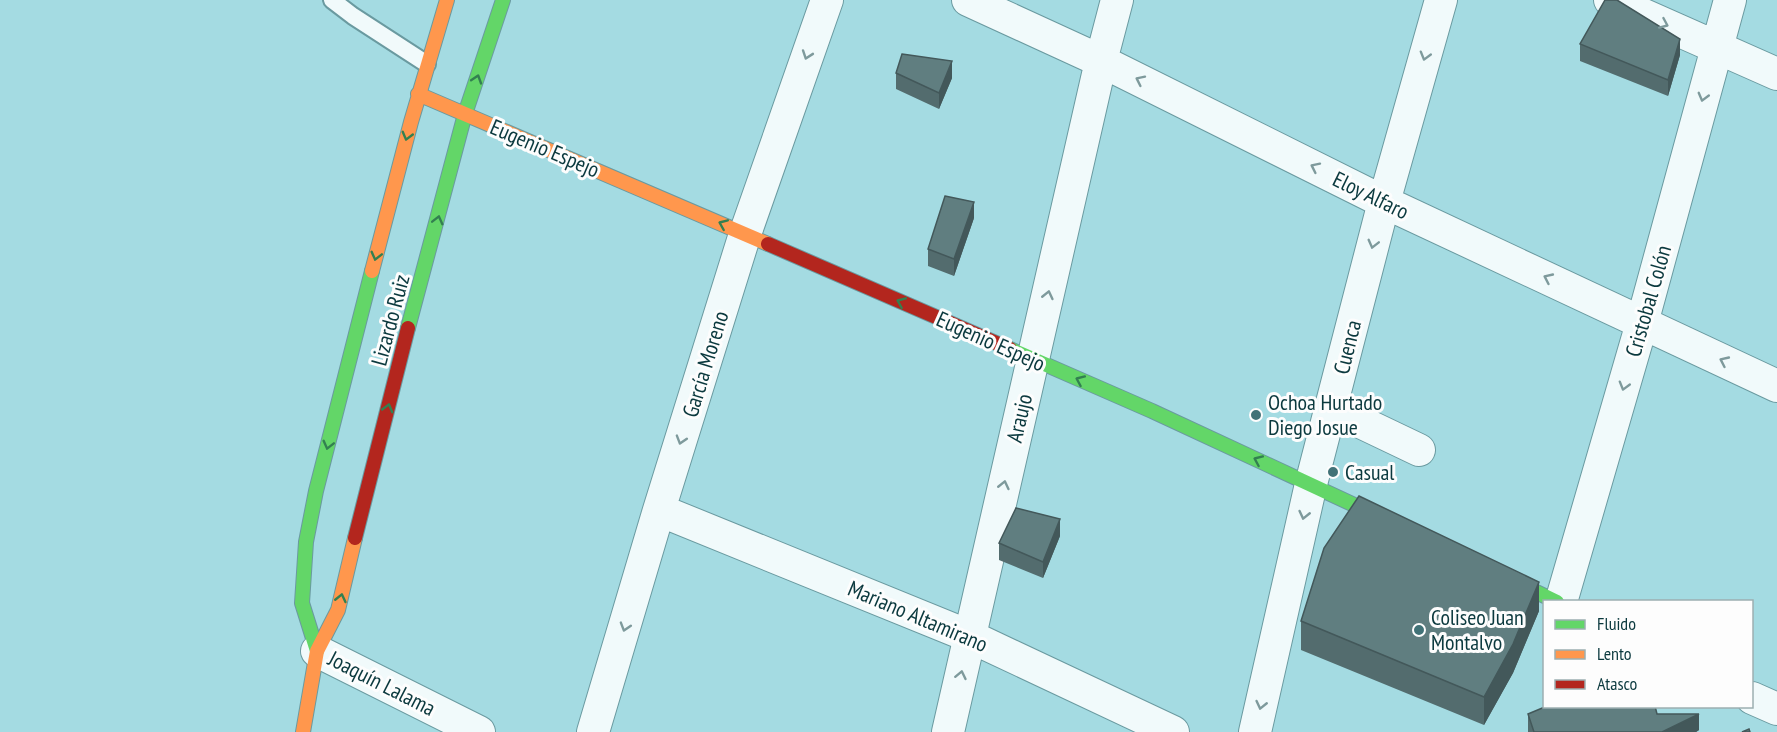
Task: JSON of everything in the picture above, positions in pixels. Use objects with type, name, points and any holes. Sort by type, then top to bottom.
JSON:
[{"type":"main road","name":"Lizardo Ruiz","points":[[317,651],[302,603],[306,542],[316,491],[395,179],[447,0]]},
{"type":"main road","name":"Lizardo Ruiz","points":[[303,732],[317,651],[338,610],[370,474],[465,114],[503,0]]},
{"type":"main road","name":"Eugenio Espejo","points":[[418,94],[1033,359],[1408,530]]},
{"type":"main road","points":[[1482,566],[1555,600]]},
{"type":"street","name":"García Moreno","points":[[593,732],[745,234],[827,0]]},
{"type":"street","name":"Eloy Alfaro","points":[[968,0],[1101,61],[1384,202],[1777,386]]},
{"type":"street","name":"Araujo","points":[[948,732],[1101,61],[1117,0]]},
{"type":"street","name":"Cuenca","points":[[1255,732],[1311,484],[1384,202],[1441,0]]},
{"type":"street","points":[[1610,0],[1777,74]]},
{"type":"street","name":"Cristobal Colón","points":[[1560,600],[1642,323],[1730,0]]},
{"type":"street","points":[[1331,408],[1419,450]]},
{"type":"street","name":"Mariano Altamirano","points":[[659,510],[969,636],[1173,732]]},
{"type":"street","name":"Joaquín Lalama","points":[[317,651],[479,732]]},
{"type":"street","points":[[1753,698],[1777,709]]},
{"type":"lane","points":[[332,0],[356,8],[428,64]]},
{"type":"building","points":[[1605,0],[1617,0],[1680,39],[1668,80],[1580,44]]},
{"type":"building","points":[[902,54],[952,61],[939,93],[896,73]]},
{"type":"building","points":[[945,196],[974,202],[954,259],[928,249]]},
{"type":"building","name":"Coliseo Juan Montalvo","points":[[1359,496],[1539,582],[1513,644],[1484,697],[1301,621],[1324,548]]},
{"type":"building","points":[[1016,508],[1060,519],[1043,562],[999,543]]},
{"type":"building","points":[[1543,708],[1656,708],[1657,714],[1699,714],[1662,732],[1534,732],[1528,714]]},
{"type":"traffic: fast","points":[[408,328],[465,114],[503,0]]},
{"type":"traffic: fast","points":[[317,651],[302,603],[306,542],[316,491],[372,271]]},
{"type":"traffic: fast","points":[[1010,349],[1152,411],[1393,523]]},
{"type":"traffic: fast","points":[[1499,574],[1553,600]]},
{"type":"traffic: slow","points":[[372,271],[411,122],[447,0]]},
{"type":"traffic: slow","points":[[418,94],[768,244]]},
{"type":"traffic: slow","points":[[303,732],[317,651],[338,610],[355,538]]},
{"type":"traffic: jam","points":[[768,244],[1010,349]]},
{"type":"traffic: jam","points":[[355,538],[408,328]]},
{"type":"place","name":"Ochoa Hurtado Diego Josue","points":[[1256,415]]},
{"type":"place","name":"Casual","points":[[1333,472]]},
{"type":"place","name":"Coliseo Juan Montalvo","points":[[1419,630]]}]
